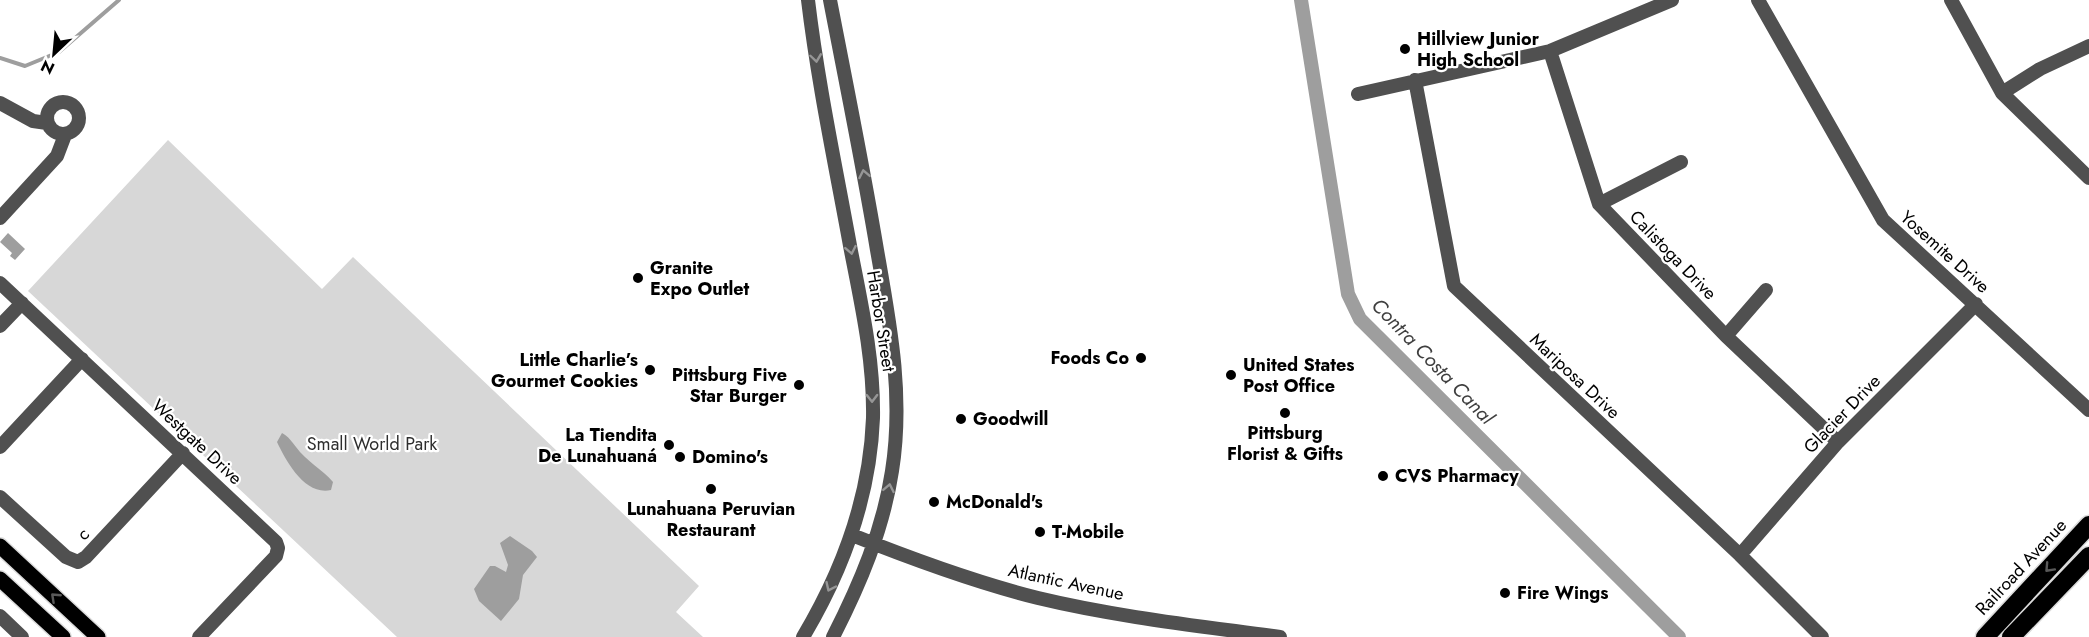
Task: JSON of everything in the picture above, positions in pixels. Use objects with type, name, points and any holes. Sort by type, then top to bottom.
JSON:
[{"type":"highway","name":"Railroad Avenue","points":[[1985,637],[2089,525]]},
{"type":"highway","points":[[2011,637],[2089,556]]},
{"type":"main road","points":[[0,546],[98,637]]},
{"type":"main road","points":[[0,579],[63,637]]},
{"type":"street","name":"Harbor Street","points":[[803,637],[832,583],[852,535],[866,477],[873,392],[868,339],[819,74],[808,0]]},
{"type":"street","name":"Harbor Street","points":[[830,0],[892,335],[897,394],[896,444],[889,489],[874,544],[856,590],[833,637]]},
{"type":"street","points":[[1358,94],[1550,51],[1672,0]]},
{"type":"street","name":"Yosemite Drive","points":[[1758,0],[1883,220],[2089,410]]},
{"type":"street","points":[[1951,0],[2002,93],[2089,178]]},
{"type":"street","points":[[2002,93],[2040,69],[2089,46]]},
{"type":"street","name":"Calistoga Drive","points":[[1550,51],[1599,204],[1726,336],[1838,442]]},
{"type":"street","name":"Mariposa Drive","points":[[1415,80],[1454,286],[1740,555],[1822,637]]},
{"type":"street","points":[[0,218],[57,156],[65,135],[78,125],[80,115],[75,106],[65,102],[55,104],[48,112],[47,123],[54,132],[65,135]]},
{"type":"street","points":[[0,103],[33,121],[47,123]]},
{"type":"street","points":[[1599,204],[1681,162]]},
{"type":"street","name":"Westgate Drive","points":[[0,283],[266,531],[278,548],[273,558],[199,637]]},
{"type":"street","points":[[1726,336],[1766,290]]},
{"type":"street","points":[[0,326],[22,303]]},
{"type":"street","name":"Glacier Drive","points":[[1740,555],[1838,442],[1976,304]]},
{"type":"street","points":[[868,339],[892,335]]},
{"type":"street","points":[[0,447],[82,359]]},
{"type":"street","name":"c","points":[[0,497],[66,557],[78,561],[86,557],[183,453]]},
{"type":"street","name":"Atlantic Avenue","points":[[852,535],[974,579],[1038,598],[1280,637]]},
{"type":"street","points":[[0,616],[22,637]]},
{"type":"green space","name":"Small World Park","points":[[168,140],[322,289],[353,257],[699,586],[676,612],[703,637],[397,637],[28,291]]},
{"type":"shaded area","points":[[8,233],[25,249],[15,260],[10,256],[12,253],[0,242]]},
{"type":"shaded area","points":[[282,433],[304,457],[333,482],[331,490],[313,488],[291,467],[277,442]]},
{"type":"shaded area","points":[[510,536],[537,557],[523,575],[519,599],[501,621],[479,601],[474,589],[490,566],[506,572],[508,565],[500,543]]},
{"type":"waterway","points":[[0,58],[25,66],[59,52],[119,0]]},
{"type":"waterway","name":"Contra Costa Canal","points":[[1301,0],[1348,294],[1360,319],[1679,637]]},
{"type":"place","name":"Hillview Junior High School","points":[[1405,49]]},
{"type":"place","name":"Granite Expo Outlet","points":[[638,278]]},
{"type":"place","name":"Foods Co","points":[[1141,358]]},
{"type":"place","name":"Little Charlie’s Gourmet Cookies","points":[[650,370]]},
{"type":"place","name":"United States Post Office","points":[[1231,375]]},
{"type":"place","name":"Pittsburg Five Star Burger","points":[[799,385]]},
{"type":"place","name":"Pittsburg Florist & Gifts","points":[[1285,413]]},
{"type":"place","name":"Goodwill","points":[[961,419]]},
{"type":"place","name":"La Tiendita De Lunahuaná","points":[[669,445]]},
{"type":"place","name":"Domino's","points":[[680,457]]},
{"type":"place","name":"CVS Pharmacy","points":[[1383,476]]},
{"type":"place","name":"Lunahuana Peruvian Restaurant","points":[[711,489]]},
{"type":"place","name":"McDonald's","points":[[934,502]]},
{"type":"place","name":"T-Mobile","points":[[1040,532]]},
{"type":"place","name":"Fire Wings","points":[[1505,593]]}]
